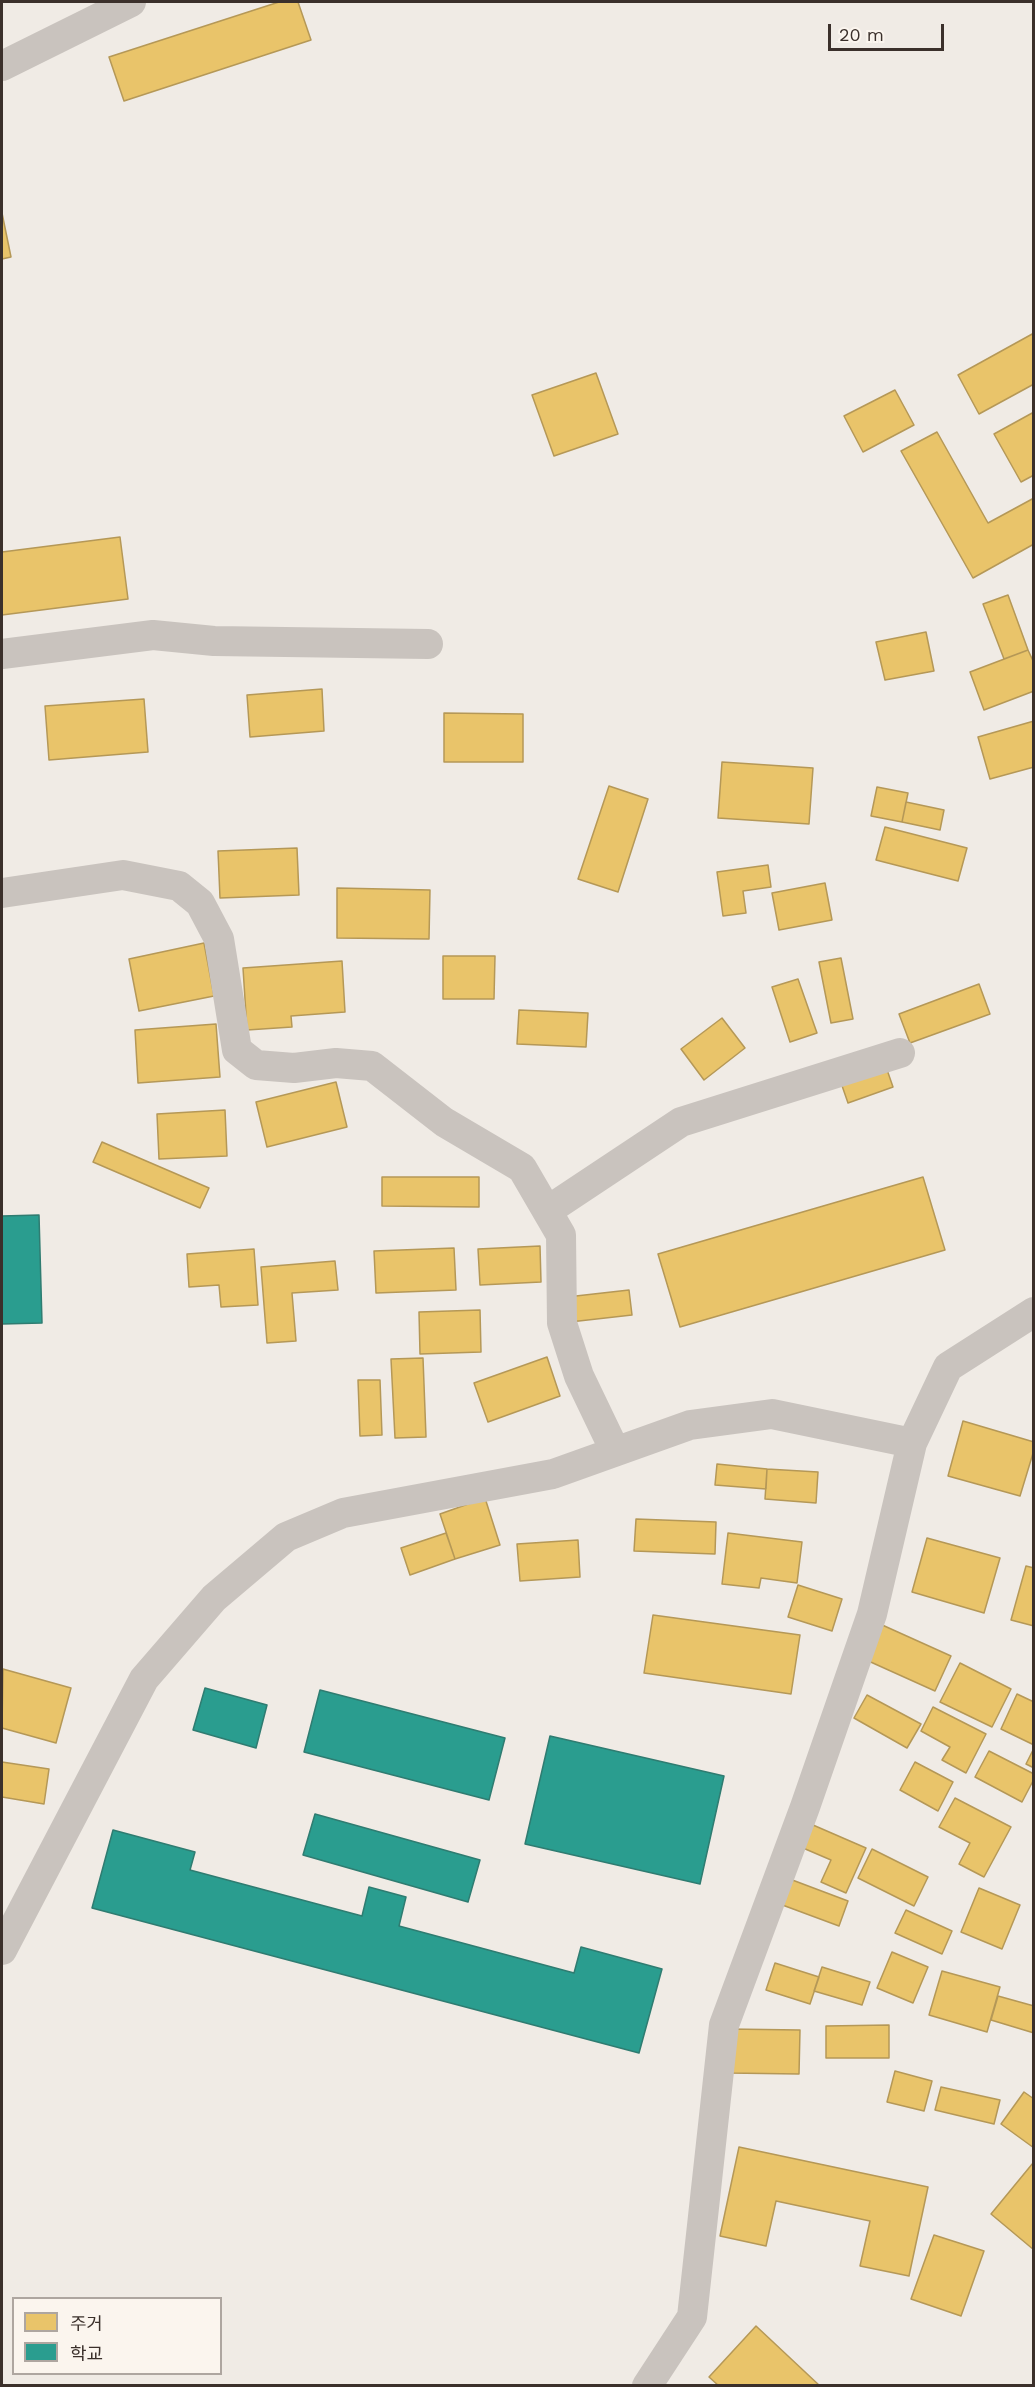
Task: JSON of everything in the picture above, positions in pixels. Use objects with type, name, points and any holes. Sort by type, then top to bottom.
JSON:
[{"type":"street","points":[[2,66],[131,2]]},
{"type":"street","points":[[2,654],[153,634],[214,641],[428,644]]},
{"type":"street","points":[[2,893],[123,875],[179,886],[200,903],[219,939],[237,1050],[256,1065],[294,1068],[336,1063],[372,1066],[444,1122],[522,1168],[561,1235],[562,1323],[579,1376],[615,1451]]},
{"type":"street","points":[[547,1210],[681,1122],[900,1053]]},
{"type":"street","points":[[647,2385],[692,2317],[724,2025],[805,1807],[872,1614],[912,1443],[948,1367],[1034,1312]]},
{"type":"street","points":[[2,1950],[144,1679],[213,1598],[286,1538],[343,1513],[553,1474],[690,1425],[772,1414],[912,1443]]},
{"type":"building: 주거","points":[[279,2],[298,2],[311,40],[124,101],[109,57]]},
{"type":"building: 주거","points":[[2,213],[11,257],[2,259]]},
{"type":"building: 주거","points":[[1034,333],[1034,384],[979,414],[958,375]]},
{"type":"building: 주거","points":[[596,373],[618,434],[554,456],[532,395]]},
{"type":"building: 주거","points":[[895,390],[914,425],[863,452],[844,416]]},
{"type":"building: 주거","points":[[1034,412],[1034,475],[1021,482],[994,434]]},
{"type":"building: 주거","points":[[937,432],[988,523],[1034,498],[1034,544],[973,578],[901,451]]},
{"type":"building: 주거","points":[[120,537],[128,599],[2,615],[2,552]]},
{"type":"building: 주거","points":[[1008,595],[1028,650],[1004,659],[983,604]]},
{"type":"building: 주거","points":[[926,632],[934,671],[885,680],[876,642]]},
{"type":"building: 주거","points":[[1028,650],[1034,663],[1034,691],[984,710],[970,672]]},
{"type":"building: 주거","points":[[322,689],[324,731],[250,737],[247,695]]},
{"type":"building: 주거","points":[[144,699],[148,752],[49,760],[45,706]]},
{"type":"building: 주거","points":[[444,713],[523,714],[523,762],[444,762]]},
{"type":"building: 주거","points":[[1034,721],[1034,767],[990,779],[978,737]]},
{"type":"building: 주거","points":[[722,762],[813,768],[809,824],[718,818]]},
{"type":"building: 주거","points":[[609,786],[648,799],[618,892],[578,879]]},
{"type":"building: 주거","points":[[877,787],[908,793],[902,822],[871,816]]},
{"type":"building: 주거","points":[[906,802],[944,810],[940,830],[902,822]]},
{"type":"building: 주거","points":[[885,827],[967,848],[958,881],[876,860]]},
{"type":"building: 주거","points":[[297,848],[299,895],[220,898],[218,851]]},
{"type":"building: 주거","points":[[768,865],[771,887],[743,891],[746,913],[723,916],[717,872]]},
{"type":"building: 주거","points":[[825,883],[832,920],[779,930],[772,893]]},
{"type":"building: 주거","points":[[337,888],[430,890],[429,939],[337,938]]},
{"type":"building: 주거","points":[[204,943],[214,996],[139,1011],[129,959]]},
{"type":"building: 주거","points":[[443,956],[495,956],[494,999],[443,999]]},
{"type":"building: 주거","points":[[841,958],[853,1019],[831,1023],[819,962]]},
{"type":"building: 주거","points":[[342,961],[345,1012],[291,1016],[292,1027],[247,1030],[243,968]]},
{"type":"building: 주거","points":[[798,979],[817,1033],[790,1042],[772,987]]},
{"type":"building: 주거","points":[[979,984],[990,1014],[910,1043],[899,1014]]},
{"type":"building: 주거","points":[[519,1010],[588,1013],[586,1047],[517,1044]]},
{"type":"building: 주거","points":[[722,1018],[745,1048],[704,1080],[681,1049]]},
{"type":"building: 주거","points":[[216,1024],[220,1077],[138,1083],[135,1030]]},
{"type":"building: 주거","points":[[884,1061],[893,1087],[848,1103],[839,1077]]},
{"type":"building: 주거","points":[[336,1082],[347,1127],[267,1147],[256,1102]]},
{"type":"building: 주거","points":[[225,1110],[227,1156],[159,1159],[157,1114]]},
{"type":"building: 주거","points":[[102,1142],[209,1188],[200,1208],[93,1162]]},
{"type":"building: 주거","points":[[382,1177],[479,1177],[479,1207],[382,1206]]},
{"type":"building: 주거","points":[[923,1177],[945,1250],[680,1327],[658,1254]]},
{"type":"building: 주거","points":[[540,1246],[541,1282],[480,1285],[478,1249]]},
{"type":"building: 주거","points":[[454,1248],[456,1290],[376,1293],[374,1251]]},
{"type":"building: 주거","points":[[254,1249],[258,1305],[221,1307],[219,1285],[189,1287],[187,1254]]},
{"type":"building: 주거","points":[[335,1261],[338,1290],[292,1293],[296,1341],[267,1343],[261,1267]]},
{"type":"building: 주거","points":[[629,1290],[632,1315],[570,1322],[567,1297]]},
{"type":"building: 주거","points":[[480,1310],[481,1352],[420,1354],[419,1312]]},
{"type":"building: 주거","points":[[547,1357],[560,1396],[488,1422],[474,1383]]},
{"type":"building: 주거","points":[[423,1358],[426,1437],[395,1438],[391,1359]]},
{"type":"building: 주거","points":[[358,1380],[380,1380],[382,1435],[360,1436]]},
{"type":"building: 주거","points":[[963,1421],[1034,1442],[1034,1450],[1020,1496],[948,1476]]},
{"type":"building: 주거","points":[[717,1464],[767,1469],[766,1489],[715,1485]]},
{"type":"building: 주거","points":[[767,1469],[818,1472],[816,1503],[765,1499]]},
{"type":"building: 주거","points":[[485,1498],[500,1545],[455,1559],[440,1514]]},
{"type":"building: 주거","points":[[636,1519],[716,1522],[715,1554],[634,1551]]},
{"type":"building: 주거","points":[[446,1533],[455,1559],[410,1575],[401,1548]]},
{"type":"building: 주거","points":[[728,1533],[802,1542],[797,1583],[761,1578],[759,1588],[722,1584]]},
{"type":"building: 주거","points":[[927,1538],[1000,1558],[984,1613],[912,1592]]},
{"type":"building: 주거","points":[[578,1540],[580,1577],[520,1581],[517,1544]]},
{"type":"building: 주거","points":[[1026,1566],[1034,1568],[1034,1626],[1011,1620]]},
{"type":"building: 주거","points":[[798,1585],[842,1599],[832,1631],[788,1617]]},
{"type":"building: 주거","points":[[653,1615],[800,1635],[791,1694],[644,1673]]},
{"type":"building: 주거","points":[[880,1624],[951,1656],[935,1691],[864,1659]]},
{"type":"building: 주거","points":[[960,1663],[1011,1689],[992,1727],[940,1702]]},
{"type":"building: 주거","points":[[3,1669],[71,1688],[56,1743],[2,1728]]},
{"type":"building: 주거","points":[[1017,1694],[1034,1702],[1034,1745],[1001,1729]]},
{"type":"building: 주거","points":[[867,1695],[921,1724],[907,1748],[854,1718]]},
{"type":"building: 주거","points":[[933,1707],[986,1734],[966,1773],[942,1760],[950,1747],[921,1731]]},
{"type":"building: 주거","points":[[1034,1748],[1034,1768],[1026,1764]]},
{"type":"building: 주거","points":[[989,1751],[1034,1774],[1034,1779],[1022,1802],[975,1777]]},
{"type":"building: 주거","points":[[2,1762],[49,1769],[44,1804],[2,1797]]},
{"type":"building: 주거","points":[[915,1762],[953,1782],[938,1811],[900,1790]]},
{"type":"building: 주거","points":[[955,1798],[1011,1827],[984,1877],[959,1864],[970,1843],[939,1827]]},
{"type":"building: 주거","points":[[813,1825],[866,1848],[846,1893],[821,1882],[831,1860],[803,1848]]},
{"type":"building: 주거","points":[[872,1849],[928,1877],[914,1906],[858,1878]]},
{"type":"building: 주거","points":[[787,1878],[848,1901],[839,1926],[777,1903]]},
{"type":"building: 주거","points":[[979,1888],[1020,1905],[1002,1949],[961,1932]]},
{"type":"building: 주거","points":[[906,1910],[952,1931],[942,1954],[895,1933]]},
{"type":"building: 주거","points":[[892,1952],[928,1967],[913,2003],[877,1988]]},
{"type":"building: 주거","points":[[775,1963],[819,1977],[810,2004],[766,1990]]},
{"type":"building: 주거","points":[[822,1967],[870,1982],[862,2005],[814,1991]]},
{"type":"building: 주거","points":[[942,1971],[1000,1987],[987,2032],[929,2015]]},
{"type":"building: 주거","points":[[998,1996],[1034,2006],[1034,2033],[991,2020]]},
{"type":"building: 주거","points":[[889,2025],[889,2058],[826,2058],[826,2026]]},
{"type":"building: 주거","points":[[728,2029],[800,2030],[799,2074],[728,2073]]},
{"type":"building: 주거","points":[[895,2071],[932,2081],[924,2111],[887,2102]]},
{"type":"building: 주거","points":[[941,2087],[1000,2100],[994,2124],[935,2110]]},
{"type":"building: 주거","points":[[1024,2092],[1034,2099],[1034,2148],[1001,2124]]},
{"type":"building: 주거","points":[[739,2147],[928,2187],[909,2276],[860,2266],[870,2221],[776,2201],[766,2246],[720,2236]]},
{"type":"building: 주거","points":[[1034,2164],[1034,2250],[991,2214]]},
{"type":"building: 주거","points":[[934,2235],[984,2251],[961,2316],[911,2299]]},
{"type":"building: 주거","points":[[756,2326],[820,2386],[719,2386],[709,2377]]},
{"type":"building: 학교","points":[[39,1215],[42,1323],[2,1324],[2,1216]]},
{"type":"building: 학교","points":[[205,1688],[267,1705],[256,1748],[193,1730]]},
{"type":"building: 학교","points":[[320,1690],[505,1738],[489,1800],[304,1752]]},
{"type":"building: 학교","points":[[550,1736],[724,1776],[700,1884],[525,1844]]},
{"type":"building: 학교","points":[[315,1814],[480,1860],[468,1902],[303,1855]]},
{"type":"building: 학교","points":[[113,1830],[195,1852],[190,1870],[362,1916],[369,1887],[406,1897],[399,1926],[574,1973],[581,1947],[662,1969],[639,2053],[92,1908]]}]
